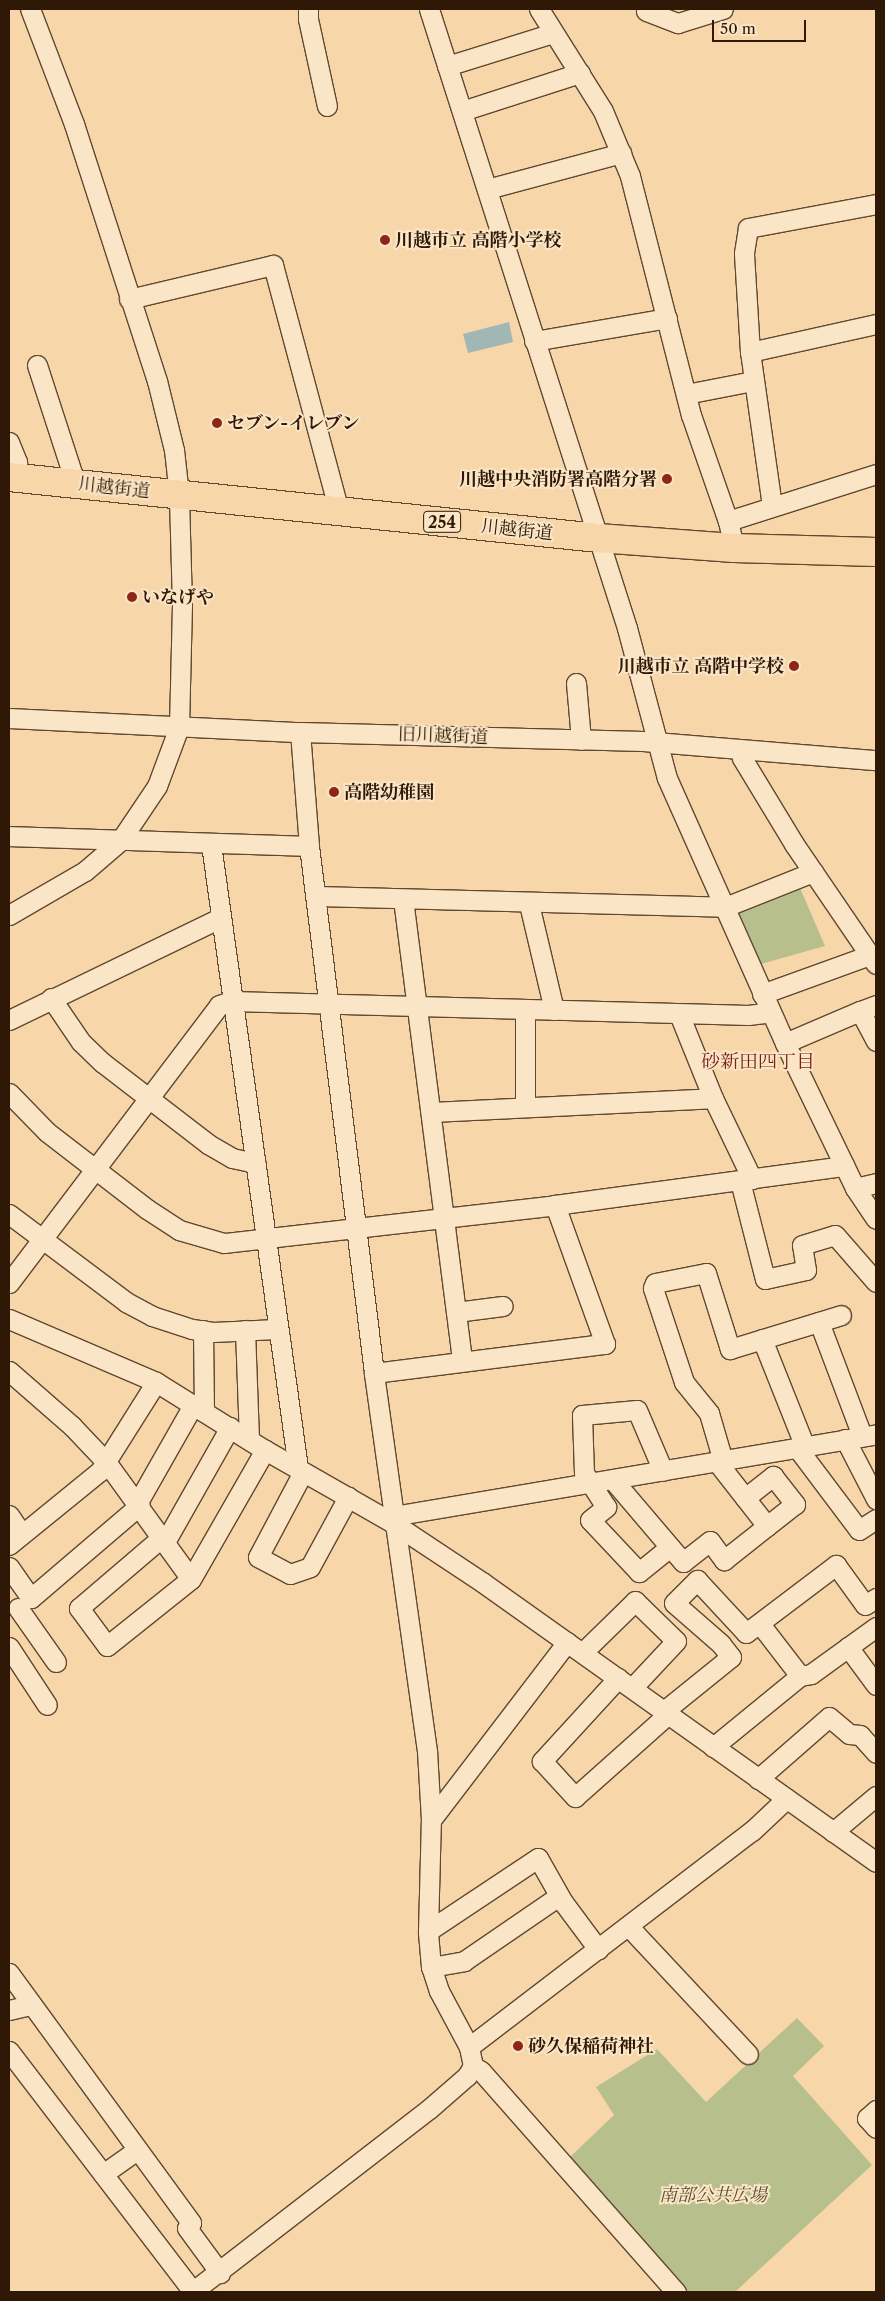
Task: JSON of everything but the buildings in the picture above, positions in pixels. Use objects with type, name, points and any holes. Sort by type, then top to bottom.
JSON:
[{"type":"highway","name":"川越街道","points":[[13,478],[598,538],[734,548],[876,552]]},
{"type":"street","points":[[9,915],[85,871],[120,841],[157,786],[179,727],[182,605],[179,495],[174,450],[157,381],[57,74],[30,9]]},
{"type":"street","points":[[308,9],[308,19],[327,106]]},
{"type":"street","points":[[429,9],[598,538],[659,742],[667,778],[785,1043],[855,1188],[876,1219]]},
{"type":"street","points":[[539,9],[603,111],[630,176],[686,394],[728,521],[734,548]]},
{"type":"street","points":[[646,11],[678,23],[723,9]]},
{"type":"street","points":[[447,66],[553,33]]},
{"type":"street","points":[[462,111],[580,73]]},
{"type":"street","points":[[487,189],[621,153]]},
{"type":"street","points":[[772,506],[750,352],[744,252],[748,228],[876,204]]},
{"type":"street","points":[[129,299],[274,265],[339,511]]},
{"type":"street","points":[[534,341],[667,318]]},
{"type":"street","points":[[750,352],[876,324]]},
{"type":"street","points":[[37,366],[76,485]]},
{"type":"street","points":[[686,394],[753,381]]},
{"type":"street","points":[[9,442],[18,462],[13,478]]},
{"type":"street","points":[[728,521],[876,474]]},
{"type":"street","points":[[576,683],[581,740]]},
{"type":"street","name":"旧川越街道","points":[[9,718],[300,732],[659,742],[876,760]]},
{"type":"street","points":[[300,732],[310,846],[331,1004],[356,1229],[393,1520],[426,1751],[431,1820],[428,1931],[431,1967],[439,1991],[468,2047],[473,2066],[480,2071],[676,2292]]},
{"type":"street","points":[[743,750],[742,758],[813,872],[873,960],[762,994]]},
{"type":"street","points":[[9,836],[310,846]]},
{"type":"street","points":[[210,844],[231,1001],[267,1240],[277,1329],[300,1470],[258,1556],[290,1574],[310,1567],[348,1497]]},
{"type":"street","points":[[317,896],[529,904],[725,907],[813,872]]},
{"type":"street","points":[[403,899],[462,1361]]},
{"type":"street","points":[[529,904],[554,1010]]},
{"type":"street","points":[[9,1020],[51,998],[220,918]]},
{"type":"street","points":[[51,998],[89,1052],[218,1150],[232,1158],[256,1163]]},
{"type":"street","points":[[9,1283],[213,1013],[219,1006],[231,1001],[678,1014],[771,1012]]},
{"type":"street","points":[[785,1043],[868,1008],[876,1041]]},
{"type":"street","points":[[525,1106],[526,1009]]},
{"type":"street","points":[[678,1014],[746,1180],[765,1279],[806,1270],[802,1245],[835,1235],[875,1279]]},
{"type":"street","points":[[9,1093],[47,1132],[179,1230],[218,1242],[267,1240],[555,1205],[844,1166]]},
{"type":"street","points":[[431,1112],[713,1098]]},
{"type":"street","points":[[855,1188],[876,1183]]},
{"type":"street","points":[[374,1373],[605,1344],[555,1205]]},
{"type":"street","points":[[9,1214],[135,1307],[203,1330],[277,1329]]},
{"type":"street","points":[[767,1526],[720,1462],[709,1413],[684,1382],[653,1288],[655,1283],[706,1273],[730,1349],[841,1315]]},
{"type":"street","points":[[456,1312],[503,1306]]},
{"type":"street","points":[[9,1319],[156,1382],[249,1438],[265,1450],[393,1520],[575,1647],[876,1862]]},
{"type":"street","points":[[819,1322],[867,1436],[876,1499]]},
{"type":"street","points":[[19,1606],[139,1504],[199,1408],[203,1330]]},
{"type":"street","points":[[244,1330],[249,1438]]},
{"type":"street","points":[[762,1339],[801,1448],[859,1530],[876,1519]]},
{"type":"street","points":[[9,1371],[107,1463],[139,1504],[191,1579]]},
{"type":"street","points":[[9,1515],[15,1539],[63,1503],[107,1463],[156,1382]]},
{"type":"street","points":[[664,1471],[637,1410],[582,1415],[584,1473],[606,1507],[590,1520],[637,1572],[670,1547]]},
{"type":"street","points":[[230,1427],[163,1540],[79,1608],[108,1646],[191,1579],[265,1450]]},
{"type":"street","points":[[393,1520],[590,1483],[867,1436]]},
{"type":"street","points":[[613,1480],[683,1562],[710,1541],[724,1560],[795,1504],[773,1476],[745,1498]]},
{"type":"street","points":[[431,1820],[575,1647],[634,1601],[676,1641],[625,1683],[542,1761],[575,1797],[666,1713],[731,1657],[721,1644],[674,1600],[697,1580],[746,1633],[836,1565],[865,1605],[874,1604]]},
{"type":"street","points":[[9,1567],[19,1606],[56,1662]]},
{"type":"street","points":[[760,1624],[800,1676]]},
{"type":"street","points":[[713,1747],[800,1676],[811,1674],[876,1628]]},
{"type":"street","points":[[9,1647],[46,1705]]},
{"type":"street","points":[[848,1647],[876,1685]]},
{"type":"street","points":[[758,1779],[829,1717],[849,1734],[860,1735],[876,1753]]},
{"type":"street","points":[[833,1832],[876,1796]]},
{"type":"street","points":[[468,2047],[629,1927],[752,1831],[786,1799]]},
{"type":"street","points":[[428,1931],[536,1858],[549,1874],[559,1896],[598,1949]]},
{"type":"street","points":[[431,1967],[470,1958],[559,1896]]},
{"type":"street","points":[[629,1927],[748,2054]]},
{"type":"street","points":[[9,1973],[31,2006],[191,2223],[187,2228],[220,2273]]},
{"type":"street","points":[[9,2010],[31,2006]]},
{"type":"street","points":[[9,2051],[192,2292],[220,2273],[429,2109],[467,2076],[473,2066]]},
{"type":"street","points":[[876,2110],[867,2118],[876,2128]]},
{"type":"street","points":[[103,2174],[137,2150]]},
{"type":"green space","points":[[798,883],[825,946],[758,965],[735,911]]},
{"type":"green space","name":"南部公共広場","points":[[797,2018],[824,2046],[793,2076],[872,2165],[735,2292],[686,2292],[569,2158],[614,2115],[596,2087],[657,2049],[706,2102]]},
{"type":"water","points":[[509,322],[513,342],[468,353],[463,334]]},
{"type":"place","name":"川越市立 高階小学校","points":[[385,240]]},
{"type":"place","name":"セブン-イレブン","points":[[217,423]]},
{"type":"place","name":"川越中央消防署高階分署","points":[[667,479]]},
{"type":"place","name":"いなげや","points":[[132,597]]},
{"type":"place","name":"川越市立 高階中学校","points":[[794,666]]},
{"type":"place","name":"高階幼稚園","points":[[334,792]]},
{"type":"place","name":"砂久保稲荷神社","points":[[518,2046]]},
{"type":"district","name":"砂新田四丁目","points":[[758,1062]]}]
